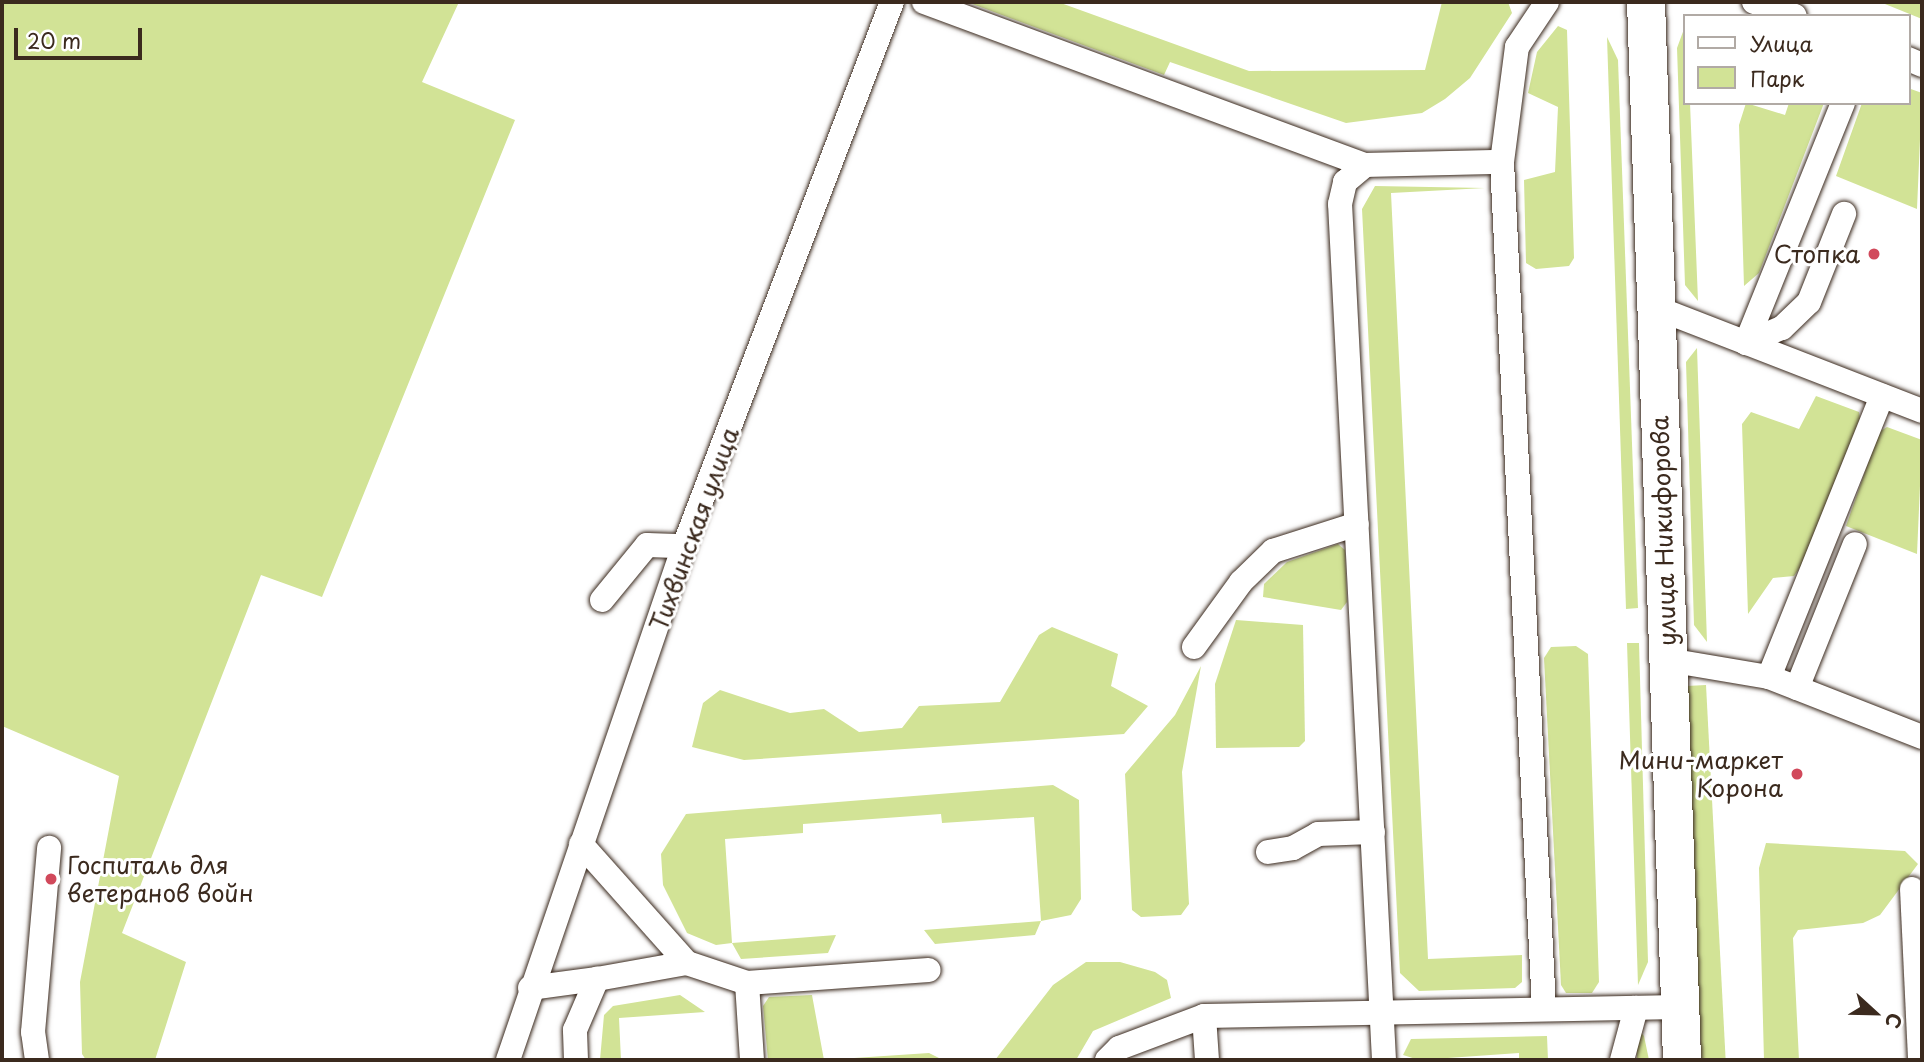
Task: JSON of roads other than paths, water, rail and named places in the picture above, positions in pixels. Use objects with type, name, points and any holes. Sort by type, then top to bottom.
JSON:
[{"type":"main road","name":"улица Никифорова","points":[[1646,2],[1654,307],[1682,1060]]},
{"type":"lane","name":"Тихвинская улица","points":[[508,1060],[530,988],[684,546],[892,2]]},
{"type":"lane","points":[[924,2],[1366,165],[1502,162]]},
{"type":"lane","points":[[1544,1009],[1502,162],[1517,47],[1547,2]]},
{"type":"lane","points":[[1764,3],[1790,14]]},
{"type":"lane","points":[[1746,343],[1842,105]]},
{"type":"lane","points":[[1366,165],[1345,182],[1340,204],[1384,1060]]},
{"type":"lane","points":[[1746,343],[1782,328],[1809,302],[1844,214]]},
{"type":"lane","points":[[1654,307],[1922,411]]},
{"type":"lane","points":[[1769,677],[1882,396]]},
{"type":"lane","points":[[1194,648],[1241,582],[1273,551],[1357,524]]},
{"type":"lane","points":[[1797,688],[1855,544]]},
{"type":"lane","points":[[602,600],[648,545],[684,546]]},
{"type":"lane","points":[[1668,660],[1769,677],[1922,737]]},
{"type":"lane","points":[[1268,852],[1293,848],[1318,834],[1373,832]]},
{"type":"lane","points":[[581,844],[687,963]]},
{"type":"lane","points":[[37,1060],[33,1032],[49,848]]},
{"type":"lane","points":[[1912,889],[1920,1060]]},
{"type":"lane","points":[[530,988],[687,963],[747,983],[929,970]]},
{"type":"lane","points":[[576,1060],[575,1030],[597,979]]},
{"type":"lane","points":[[747,983],[752,1060]]},
{"type":"lane","points":[[1622,1060],[1636,1007]]},
{"type":"lane","points":[[1107,1060],[1119,1048],[1204,1016],[1680,1007]]},
{"type":"lane","points":[[1204,1016],[1207,1060]]},
{"type":"place","name":"Стопка","points":[[1874,254]]},
{"type":"place","name":"Мини-маркет Корона","points":[[1797,774]]},
{"type":"place","name":"Госпиталь для ветеранов войн","points":[[51,879]]}]
